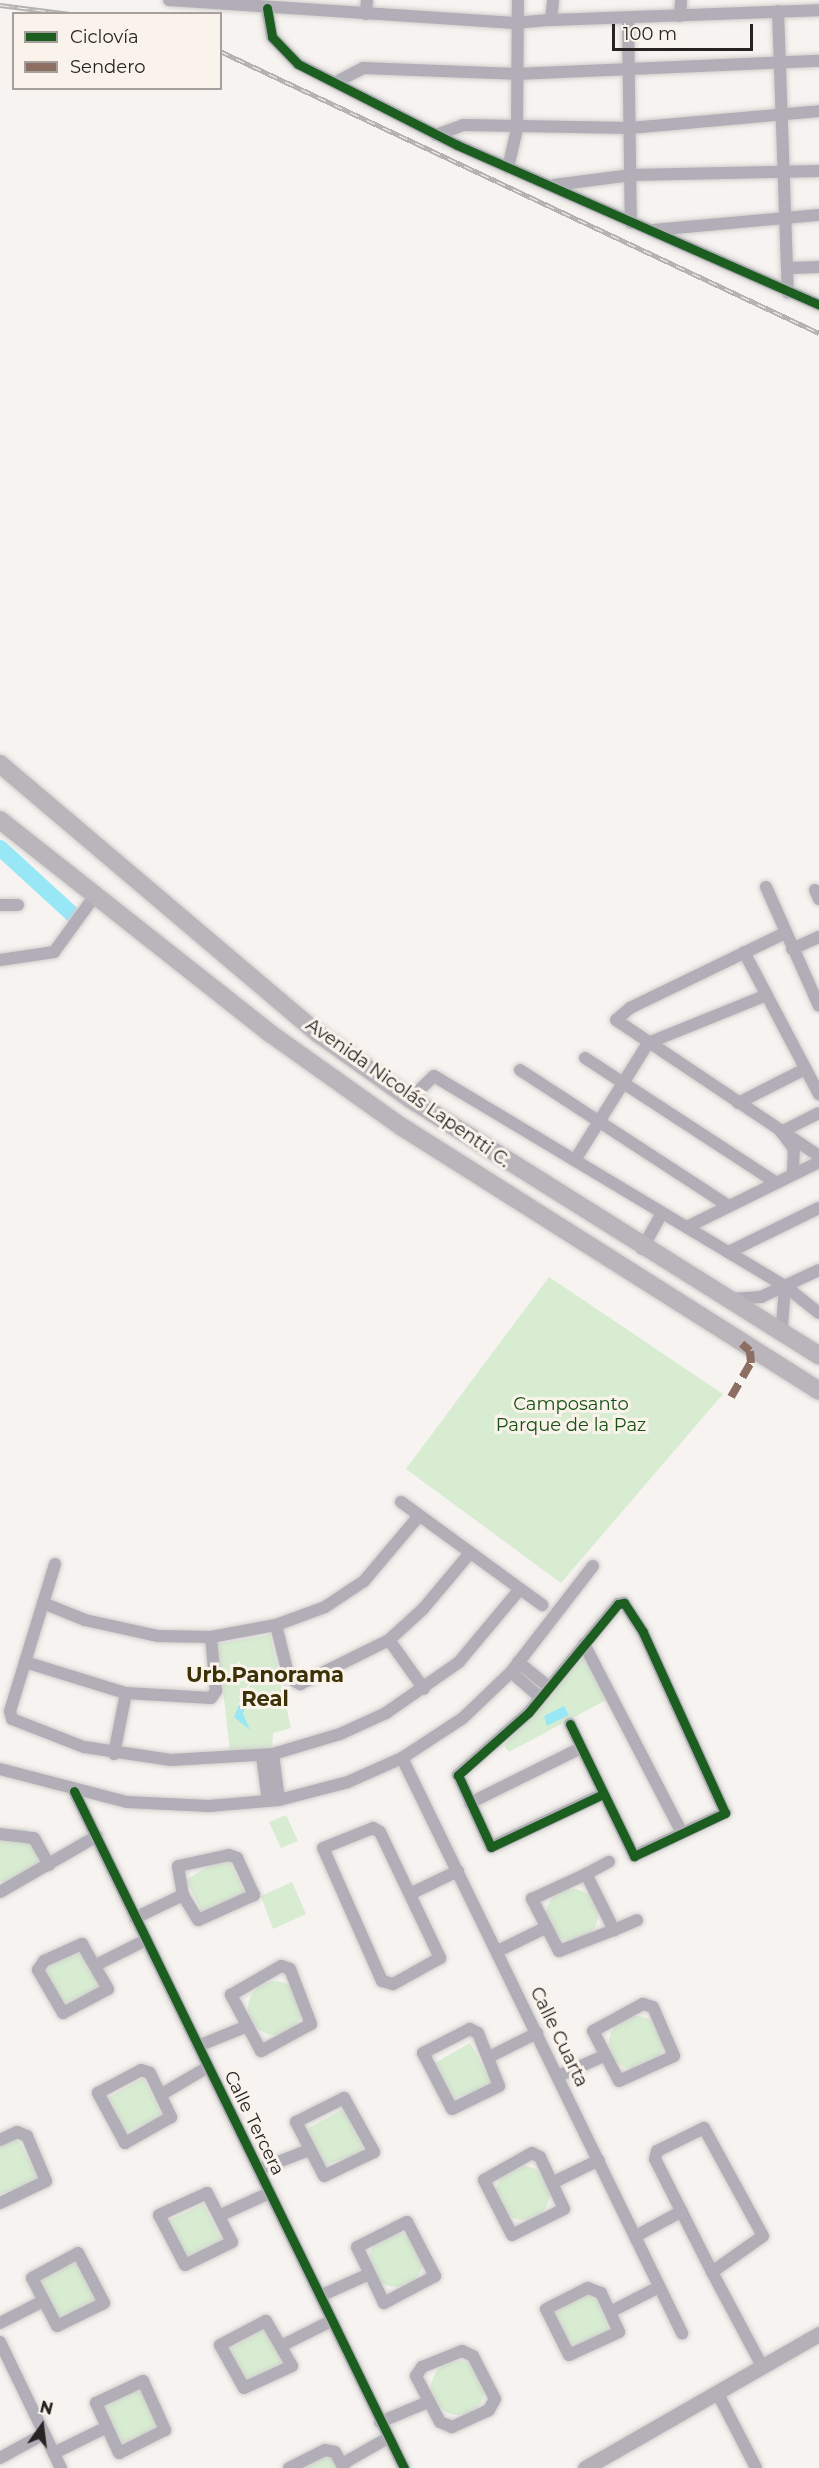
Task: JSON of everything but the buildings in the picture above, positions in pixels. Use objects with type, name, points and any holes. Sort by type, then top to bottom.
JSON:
[{"type":"highway","name":"Avenida Nicolás Lapentti C.","points":[[0,764],[279,1003],[410,1099],[642,1249],[819,1356]]},
{"type":"highway","name":"Avenida Nicolás Lapentti C.","points":[[0,820],[94,897],[402,1127],[819,1391]]},
{"type":"main road","points":[[585,2468],[764,2368],[819,2334]]},
{"type":"street","points":[[169,0],[514,22],[628,20],[819,10]]},
{"type":"street","points":[[366,14],[367,0]]},
{"type":"street","points":[[508,168],[517,130],[514,22],[518,0]]},
{"type":"street","points":[[551,20],[553,0]]},
{"type":"street","points":[[681,0],[681,16]]},
{"type":"street","points":[[267,8],[279,48],[298,64],[436,135],[819,305]]},
{"type":"street","points":[[778,11],[791,268],[788,293]]},
{"type":"street","points":[[628,20],[631,223]]},
{"type":"street","points":[[336,82],[363,68],[516,74],[819,61]]},
{"type":"street","points":[[436,135],[463,125],[517,130],[630,128],[783,112],[819,111]]},
{"type":"street","points":[[551,185],[631,175],[819,171]]},
{"type":"street","points":[[651,231],[819,214]]},
{"type":"street","points":[[791,268],[819,267]]},
{"type":"street","points":[[766,887],[819,1006]]},
{"type":"street","points":[[0,960],[54,952],[94,897]]},
{"type":"street","points":[[0,905],[18,905]]},
{"type":"street","points":[[785,933],[618,1016],[618,1024],[819,1156]]},
{"type":"street","points":[[792,949],[819,937]]},
{"type":"street","points":[[744,952],[819,1094]]},
{"type":"street","points":[[575,1160],[648,1044],[766,994]]},
{"type":"street","points":[[585,1058],[775,1182]]},
{"type":"street","points":[[738,1103],[805,1069]]},
{"type":"street","points":[[520,1070],[599,1119],[727,1205]]},
{"type":"street","points":[[410,1099],[434,1076],[785,1286],[819,1313]]},
{"type":"street","points":[[781,1132],[819,1113]]},
{"type":"street","points":[[781,1132],[794,1149],[793,1172]]},
{"type":"street","points":[[687,1227],[793,1172],[819,1162]]},
{"type":"street","points":[[729,1252],[819,1208]]},
{"type":"street","points":[[642,1249],[662,1213]]},
{"type":"street","points":[[725,1298],[761,1297],[819,1269]]},
{"type":"street","points":[[785,1286],[782,1326],[788,1337]]},
{"type":"street","points":[[401,1502],[542,1605]]},
{"type":"street","points":[[43,1603],[122,1630],[212,1637],[276,1626],[326,1607],[364,1581],[419,1516]]},
{"type":"street","points":[[276,1626],[289,1678],[300,1684],[389,1640],[423,1610],[470,1553]]},
{"type":"street","points":[[55,1564],[10,1710],[16,1725],[114,1754],[171,1760],[267,1755],[340,1734],[424,1689],[484,1636],[520,1589]]},
{"type":"street","points":[[0,1769],[74,1791],[127,1802],[274,1801],[348,1782],[402,1758],[463,1718],[514,1667],[593,1566]]},
{"type":"street","points":[[570,1724],[634,1856],[725,1813],[726,1806],[629,1608],[618,1604],[540,1697],[459,1772],[470,1803],[494,1847],[603,1794]]},
{"type":"street","points":[[25,1662],[126,1693],[211,1698],[216,1691],[212,1637]]},
{"type":"street","points":[[389,1640],[424,1689]]},
{"type":"street","points":[[584,1644],[682,1833]]},
{"type":"street","points":[[514,1667],[548,1686]]},
{"type":"street","points":[[514,1667],[540,1697]]},
{"type":"street","points":[[114,1754],[126,1693]]},
{"type":"street","points":[[470,1803],[581,1748]]},
{"type":"street","points":[[267,1755],[274,1801]]},
{"type":"street","name":"Calle Cuarta","points":[[402,1758],[498,1951],[682,2333]]},
{"type":"street","points":[[0,1778],[14,1774]]},
{"type":"street","name":"Calle Tercera","points":[[74,1791],[260,2169],[269,2193],[330,2321],[404,2468]]},
{"type":"street","points":[[377,1829],[412,1893],[440,1958],[386,1984],[323,1848],[377,1829]]},
{"type":"street","points":[[0,1834],[34,1838],[49,1865]]},
{"type":"street","points":[[0,1892],[98,1836]]},
{"type":"street","points":[[229,1855],[237,1858],[254,1890],[251,1899],[205,1920],[194,1916],[183,1895],[178,1866],[229,1855]]},
{"type":"street","points":[[609,1862],[533,1896],[543,1929],[564,1951],[636,1920]]},
{"type":"street","points":[[412,1893],[458,1871]]},
{"type":"street","points":[[586,1874],[614,1930]]},
{"type":"street","points":[[135,1918],[183,1895]]},
{"type":"street","points":[[498,1951],[543,1929]]},
{"type":"street","points":[[98,1964],[146,1940]]},
{"type":"street","points":[[82,1944],[98,1964],[108,1989],[68,2013],[59,2010],[38,1970],[44,1961],[82,1944]]},
{"type":"street","points":[[281,1966],[290,1969],[312,2020],[309,2028],[261,2051],[245,2026],[234,1991],[281,1966]]},
{"type":"street","points":[[643,2004],[653,2007],[674,2049],[671,2061],[625,2082],[604,2056],[593,2031],[643,2004]]},
{"type":"street","points":[[198,2046],[245,2026]]},
{"type":"street","points":[[470,2029],[489,2057],[499,2086],[457,2110],[449,2107],[423,2053],[470,2029]]},
{"type":"street","points":[[489,2057],[537,2033]]},
{"type":"street","points":[[558,2076],[604,2056]]},
{"type":"street","points":[[162,2094],[208,2067]]},
{"type":"street","points":[[141,2070],[150,2073],[162,2094],[171,2117],[125,2143],[98,2098],[100,2090],[141,2070]]},
{"type":"street","points":[[340,2097],[348,2099],[374,2152],[324,2176],[309,2150],[297,2119],[340,2097]]},
{"type":"street","points":[[712,2272],[763,2236],[706,2128],[654,2155],[712,2272],[764,2368]]},
{"type":"street","points":[[0,2140],[17,2132],[27,2136],[46,2181],[0,2203]]},
{"type":"street","points":[[260,2169],[309,2150]]},
{"type":"street","points":[[532,2153],[540,2157],[552,2183],[564,2209],[512,2235],[484,2180],[532,2153]]},
{"type":"street","points":[[552,2183],[599,2160]]},
{"type":"street","points":[[203,2193],[210,2195],[221,2216],[232,2242],[189,2265],[181,2262],[159,2219],[161,2212],[203,2193]]},
{"type":"street","points":[[221,2216],[269,2193]]},
{"type":"street","points":[[636,2235],[682,2211]]},
{"type":"street","points":[[407,2222],[435,2276],[384,2303],[367,2275],[357,2247],[407,2222]]},
{"type":"street","points":[[74,2253],[82,2255],[104,2299],[101,2305],[57,2326],[41,2302],[32,2282],[34,2274],[74,2253]]},
{"type":"street","points":[[320,2296],[367,2275]]},
{"type":"street","points":[[612,2311],[659,2287]]},
{"type":"street","points":[[588,2288],[601,2293],[612,2311],[619,2332],[575,2355],[563,2351],[545,2315],[552,2305],[588,2288]]},
{"type":"street","points":[[0,2323],[41,2302]]},
{"type":"street","points":[[262,2321],[271,2323],[283,2345],[292,2366],[251,2388],[238,2384],[220,2345],[262,2321]]},
{"type":"street","points":[[283,2345],[330,2321]]},
{"type":"street","points":[[0,2342],[61,2468]]},
{"type":"street","points":[[462,2351],[473,2356],[495,2399],[489,2410],[452,2427],[440,2422],[428,2402],[417,2372],[462,2351]]},
{"type":"street","points":[[146,2382],[166,2425],[163,2433],[119,2453],[105,2428],[98,2400],[146,2382]]},
{"type":"street","points":[[718,2394],[756,2468]]},
{"type":"street","points":[[380,2422],[428,2402]]},
{"type":"street","points":[[54,2453],[105,2428]]},
{"type":"street","points":[[0,2458],[44,2434]]},
{"type":"street","points":[[288,2468],[325,2450],[335,2452],[343,2466],[388,2438]]},
{"type":"green space","name":"Camposanto Parque de la Paz","points":[[549,1277],[723,1394],[561,1583],[406,1469]]},
{"type":"green space","points":[[270,1635],[291,1728],[273,1733],[272,1747],[230,1752],[218,1644]]},
{"type":"green space","points":[[585,1656],[608,1699],[509,1752],[504,1745]]},
{"type":"green space","points":[[286,1815],[298,1841],[281,1848],[269,1822]]},
{"type":"green space","points":[[15,1828],[26,1829],[42,1861],[9,1884],[0,1881],[0,1835]]},
{"type":"green space","points":[[218,1860],[229,1861],[245,1893],[204,1915],[186,1880]]},
{"type":"green space","points":[[292,1882],[306,1914],[273,1929],[261,1896]]},
{"type":"green space","points":[[567,1889],[577,1889],[591,1896],[598,1915],[591,1934],[577,1941],[567,1941],[557,1937],[550,1930],[546,1920],[546,1910],[550,1900],[557,1893]]},
{"type":"green space","points":[[81,1949],[101,1988],[62,2005],[44,1970]]},
{"type":"green space","points":[[275,1981],[285,1983],[294,1989],[300,1998],[302,2008],[300,2018],[294,2027],[285,2033],[275,2035],[265,2033],[256,2027],[250,2018],[248,2008],[250,1998],[256,1989],[265,1983]]},
{"type":"green space","points":[[636,2016],[646,2018],[655,2024],[661,2033],[663,2043],[661,2053],[655,2062],[646,2068],[636,2070],[626,2068],[617,2062],[611,2053],[609,2043],[611,2033],[617,2024],[626,2018]]},
{"type":"green space","points":[[470,2043],[491,2081],[488,2088],[451,2099],[433,2064]]},
{"type":"green space","points":[[143,2078],[163,2116],[124,2133],[106,2099]]},
{"type":"green space","points":[[343,2109],[363,2147],[360,2154],[324,2165],[305,2130]]},
{"type":"green space","points":[[17,2138],[38,2176],[35,2183],[0,2194],[0,2144]]},
{"type":"green space","points":[[523,2166],[533,2168],[542,2174],[548,2183],[550,2193],[548,2203],[542,2212],[533,2218],[523,2220],[513,2218],[504,2212],[498,2203],[496,2193],[498,2183],[504,2174],[513,2168]]},
{"type":"green space","points":[[203,2204],[223,2242],[184,2259],[168,2221]]},
{"type":"green space","points":[[396,2233],[406,2235],[415,2241],[421,2250],[423,2260],[421,2270],[415,2279],[406,2285],[396,2287],[386,2285],[377,2279],[371,2270],[369,2260],[371,2250],[377,2241],[386,2235]]},
{"type":"green space","points":[[76,2260],[97,2298],[94,2305],[58,2316],[40,2281]]},
{"type":"green space","points":[[584,2294],[595,2295],[610,2331],[571,2349],[552,2314]]},
{"type":"green space","points":[[266,2328],[287,2362],[247,2383],[229,2349]]},
{"type":"green space","points":[[458,2361],[468,2363],[477,2369],[483,2378],[485,2388],[483,2398],[477,2407],[468,2413],[458,2415],[448,2413],[439,2407],[433,2398],[431,2388],[433,2378],[439,2369],[448,2363]]},
{"type":"green space","points":[[139,2388],[160,2427],[120,2444],[102,2409]]},
{"type":"green space","points":[[327,2451],[340,2468],[293,2468]]},
{"type":"water","points":[[242,1698],[247,1702],[243,1714],[250,1730],[234,1717]]},
{"type":"water","points":[[564,1706],[569,1715],[547,1726],[544,1716]]},
{"type":"waterway","points":[[0,848],[73,915]]},
{"type":"railway","points":[[0,5],[54,12]]},
{"type":"railway","points":[[222,52],[819,333]]},
{"type":"marked path","points":[[731,1397],[751,1363],[750,1351],[742,1344]]},
{"type":"cycle path","points":[[267,8],[272,37],[298,64],[457,145],[819,305]]},
{"type":"cycle path","points":[[570,1724],[634,1856],[725,1813],[643,1632],[624,1603],[618,1604],[528,1713],[458,1775],[491,1847],[603,1794]]},
{"type":"cycle path","points":[[74,1791],[404,2468]]},
{"type":"district","name":"Urb.Panorama Real","points":[[265,1687]]}]
